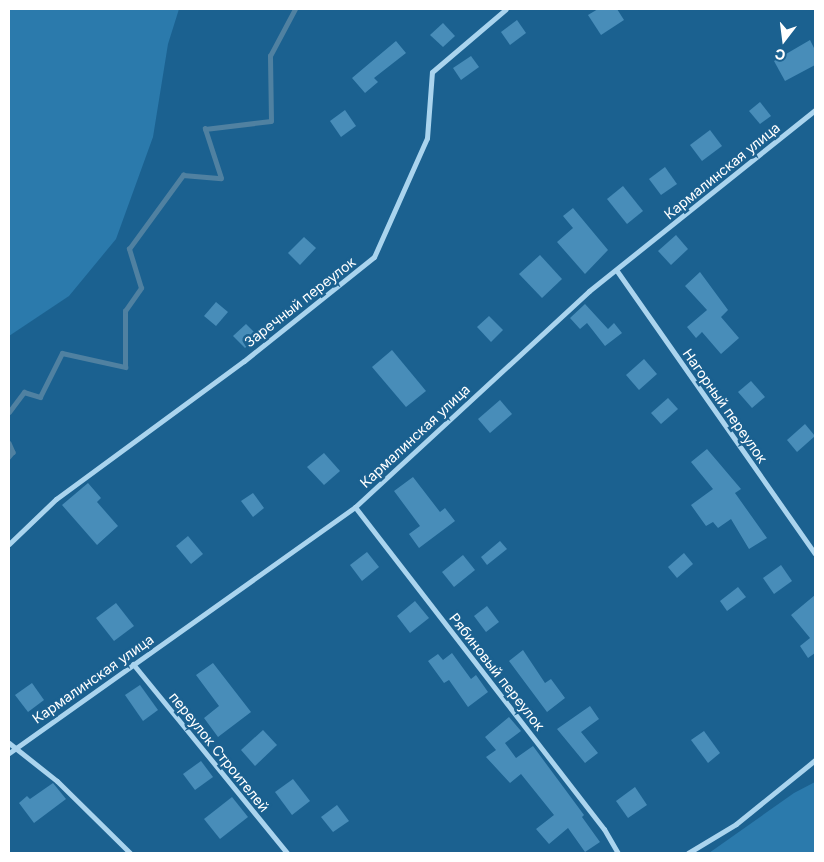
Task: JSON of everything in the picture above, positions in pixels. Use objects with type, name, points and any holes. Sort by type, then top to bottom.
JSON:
[{"type":"street","name":"Заречный переулок","points":[[9,544],[56,499],[244,361],[374,257],[427,138],[432,72],[506,9]]},
{"type":"street","name":"Кармалинская улица","points":[[9,753],[355,507],[589,291],[617,271],[815,110]]},
{"type":"street","name":"Нагорный переулок","points":[[617,271],[815,554]]},
{"type":"street","name":"Рябиновый переулок","points":[[355,507],[604,829],[618,853]]},
{"type":"street","name":"переулок Строителей","points":[[133,664],[287,853]]},
{"type":"street","points":[[9,743],[57,781],[130,853]]},
{"type":"street","points":[[688,853],[736,824],[815,760]]},
{"type":"shaded area","points":[[9,9],[179,9],[168,44],[153,137],[116,239],[69,296],[9,336]]},
{"type":"shaded area","points":[[815,782],[815,853],[709,853],[794,793]]},
{"type":"building","points":[[598,9],[617,9],[624,20],[601,35],[588,15]]},
{"type":"building","points":[[517,20],[526,33],[510,45],[501,32]]},
{"type":"building","points":[[443,23],[455,36],[443,47],[430,35]]},
{"type":"building","points":[[810,40],[815,50],[815,65],[785,81],[774,61]]},
{"type":"building","points":[[396,41],[406,53],[374,78],[378,82],[365,93],[352,78]]},
{"type":"building","points":[[471,56],[479,67],[461,80],[453,68]]},
{"type":"building","points":[[760,102],[771,116],[760,124],[749,111]]},
{"type":"building","points":[[345,110],[356,126],[341,137],[330,121]]},
{"type":"building","points":[[710,130],[722,146],[702,161],[690,145]]},
{"type":"building","points":[[665,167],[677,184],[661,195],[649,179]]},
{"type":"building","points":[[623,186],[643,211],[627,224],[607,199]]},
{"type":"building","points":[[573,208],[608,250],[585,274],[557,242],[573,228],[563,216]]},
{"type":"building","points":[[676,235],[688,249],[671,265],[658,251]]},
{"type":"building","points":[[304,237],[316,248],[300,265],[288,253]]},
{"type":"building","points":[[540,255],[562,279],[542,298],[519,274]]},
{"type":"building","points":[[700,272],[728,310],[721,317],[739,338],[721,354],[702,332],[696,338],[687,327],[707,310],[685,286]]},
{"type":"building","points":[[216,302],[228,312],[216,326],[204,316]]},
{"type":"building","points":[[585,304],[608,329],[614,323],[622,333],[605,346],[587,323],[580,329],[570,318]]},
{"type":"building","points":[[489,316],[503,330],[491,342],[477,327]]},
{"type":"building","points":[[246,324],[258,336],[245,348],[233,336]]},
{"type":"building","points":[[392,350],[426,391],[406,407],[372,367]]},
{"type":"building","points":[[644,359],[657,374],[639,390],[626,375]]},
{"type":"building","points":[[751,381],[765,397],[752,408],[738,392]]},
{"type":"building","points":[[668,398],[678,409],[661,424],[651,413]]},
{"type":"building","points":[[500,400],[512,414],[490,433],[478,419]]},
{"type":"building","points":[[805,424],[815,436],[797,452],[787,440]]},
{"type":"building","points":[[707,449],[741,489],[735,493],[767,538],[749,549],[731,519],[718,528],[713,522],[706,526],[691,505],[713,489],[691,462]]},
{"type":"building","points":[[324,453],[340,471],[324,485],[307,467]]},
{"type":"building","points":[[413,477],[440,512],[445,508],[455,521],[419,548],[409,534],[420,526],[394,491]]},
{"type":"building","points":[[88,483],[101,498],[97,502],[118,526],[97,545],[62,505]]},
{"type":"building","points":[[253,493],[264,508],[253,517],[241,501]]},
{"type":"building","points":[[188,536],[203,554],[191,564],[176,546]]},
{"type":"building","points":[[500,541],[507,549],[487,565],[481,557]]},
{"type":"building","points":[[367,552],[379,567],[362,581],[350,565]]},
{"type":"building","points":[[684,553],[693,564],[677,578],[668,567]]},
{"type":"building","points":[[463,555],[475,570],[454,587],[442,572]]},
{"type":"building","points":[[781,565],[792,581],[774,594],[763,578]]},
{"type":"building","points":[[738,587],[746,597],[727,611],[720,601]]},
{"type":"building","points":[[815,595],[815,653],[808,658],[800,646],[810,638],[791,615]]},
{"type":"building","points":[[415,601],[429,618],[410,633],[397,616]]},
{"type":"building","points":[[116,603],[134,626],[114,641],[96,618]]},
{"type":"building","points":[[487,606],[499,622],[486,632],[474,616]]},
{"type":"building","points":[[523,650],[545,683],[551,679],[565,698],[547,712],[509,661]]},
{"type":"building","points":[[452,653],[471,679],[476,675],[488,692],[468,707],[449,680],[444,683],[428,661],[438,654],[443,660]]},
{"type":"building","points":[[213,663],[251,712],[218,737],[204,718],[219,706],[196,675]]},
{"type":"building","points":[[32,683],[44,700],[28,712],[15,695]]},
{"type":"building","points":[[140,685],[158,710],[143,721],[125,695]]},
{"type":"building","points":[[590,706],[599,719],[581,732],[598,753],[585,763],[557,729]]},
{"type":"building","points":[[509,717],[521,731],[505,743],[516,758],[533,746],[584,815],[582,817],[600,842],[585,852],[568,828],[549,844],[536,829],[554,815],[521,774],[510,783],[486,757],[496,750],[485,737]]},
{"type":"building","points":[[263,730],[277,745],[255,766],[241,750]]},
{"type":"building","points":[[704,731],[720,753],[708,763],[691,740]]},
{"type":"building","points":[[201,761],[213,777],[195,790],[183,774]]},
{"type":"building","points":[[293,779],[310,801],[292,815],[275,792]]},
{"type":"building","points":[[53,783],[66,799],[34,823],[19,803],[27,796],[30,799]]},
{"type":"building","points":[[635,787],[647,805],[628,818],[616,801]]},
{"type":"building","points":[[232,797],[248,817],[220,839],[204,819]]},
{"type":"building","points":[[337,805],[349,821],[333,832],[321,817]]},
{"type":"waterway","points":[[9,412],[24,392],[40,397],[62,353],[125,367],[125,311],[141,288],[129,249],[183,175],[221,178],[205,129],[271,121],[270,56],[295,9]]},
{"type":"waterway","points":[[9,443],[13,452],[9,457]]}]
